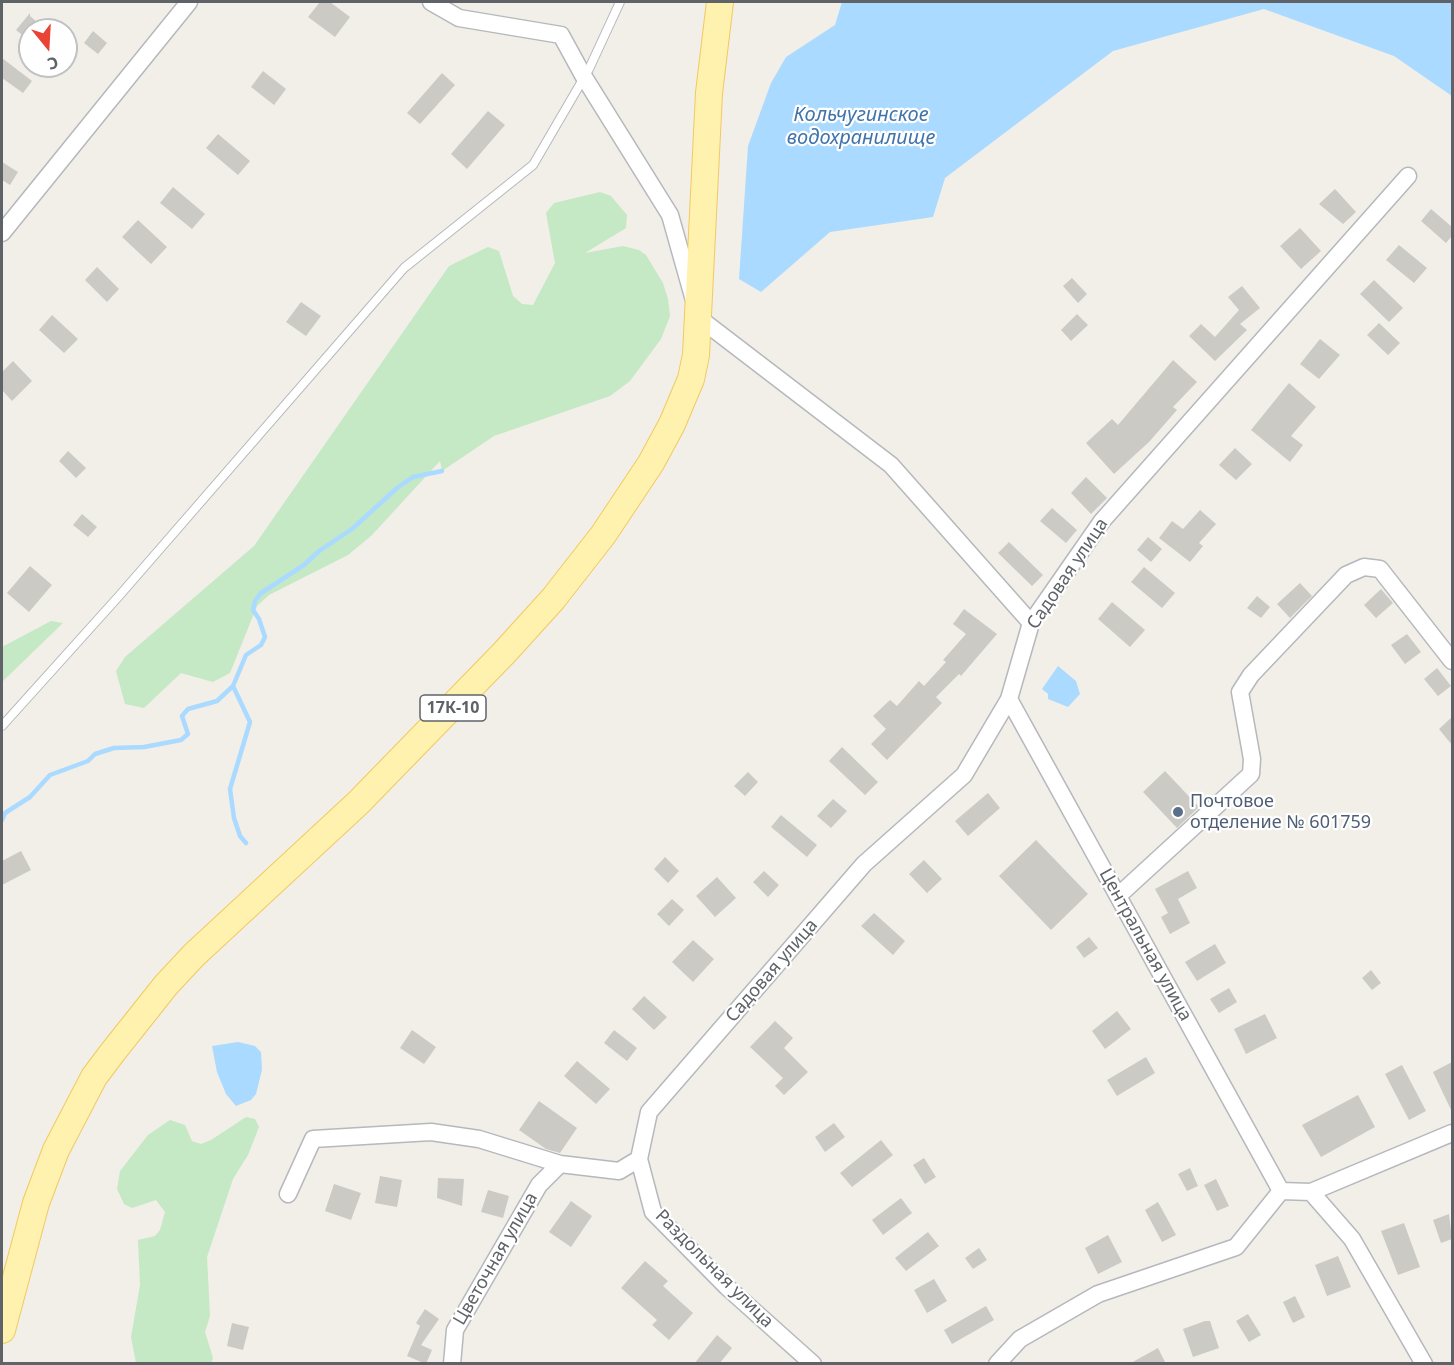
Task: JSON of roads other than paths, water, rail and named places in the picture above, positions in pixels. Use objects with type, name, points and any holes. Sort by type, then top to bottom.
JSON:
[{"type":"main road","name":"17К-10","points":[[2,1330],[36,1203],[56,1150],[94,1077],[137,1020],[194,955],[423,739],[553,599],[630,496],[672,424],[691,379],[696,355],[709,93],[720,2]]},
{"type":"street","points":[[2,233],[189,2]]},
{"type":"street","points":[[430,2],[459,18],[561,35],[584,77],[670,215],[699,318],[891,465],[1031,623]]},
{"type":"street","name":"Садовая улица","points":[[639,1159],[649,1112],[864,864],[964,775],[1009,699],[1031,623],[1102,521],[1408,176]]},
{"type":"street","points":[[1118,896],[1251,774],[1252,759],[1240,692],[1251,675],[1346,575],[1364,567],[1380,569],[1452,661]]},
{"type":"street","name":"Центральная улица","points":[[1009,699],[1281,1191]]},
{"type":"street","points":[[288,1194],[313,1139],[431,1132],[479,1139],[560,1164],[619,1171],[639,1159]]},
{"type":"street","points":[[997,1364],[1020,1339],[1098,1294],[1236,1247],[1281,1191],[1311,1192],[1452,1133]]},
{"type":"street","name":"Раздольная улица","points":[[639,1159],[653,1212],[727,1287],[813,1364]]},
{"type":"street","name":"Цветочная улица","points":[[452,1364],[455,1330],[539,1185],[560,1164]]},
{"type":"street","points":[[1311,1192],[1352,1239],[1424,1364]]},
{"type":"lane","points":[[2,726],[127,587],[404,268],[533,165],[584,77],[620,2]]},
{"type":"water","name":"Кольчугинское водохранилище","points":[[842,2],[1452,2],[1452,96],[1394,56],[1264,9],[1113,51],[945,178],[933,217],[830,232],[761,292],[739,279],[748,146],[771,83],[786,57],[835,25]]},
{"type":"water","points":[[1058,666],[1076,681],[1080,694],[1068,707],[1048,699],[1048,694],[1042,689]]},
{"type":"water","points":[[238,1042],[255,1046],[261,1052],[262,1070],[256,1094],[251,1100],[236,1106],[226,1094],[217,1072],[212,1046]]},
{"type":"waterway","points":[[246,843],[240,836],[234,818],[230,789],[250,722],[233,686],[246,655],[261,645],[265,637],[259,619],[253,610],[255,601],[261,593],[304,565],[319,551],[352,529],[397,488],[413,477],[442,471]]},
{"type":"waterway","points":[[2,820],[5,813],[30,797],[50,775],[88,761],[95,754],[114,748],[144,747],[181,740],[188,734],[182,716],[188,709],[217,701],[233,686]]},
{"type":"place","name":"Почтовое отделение № 601759","points":[[1178,812]]}]
